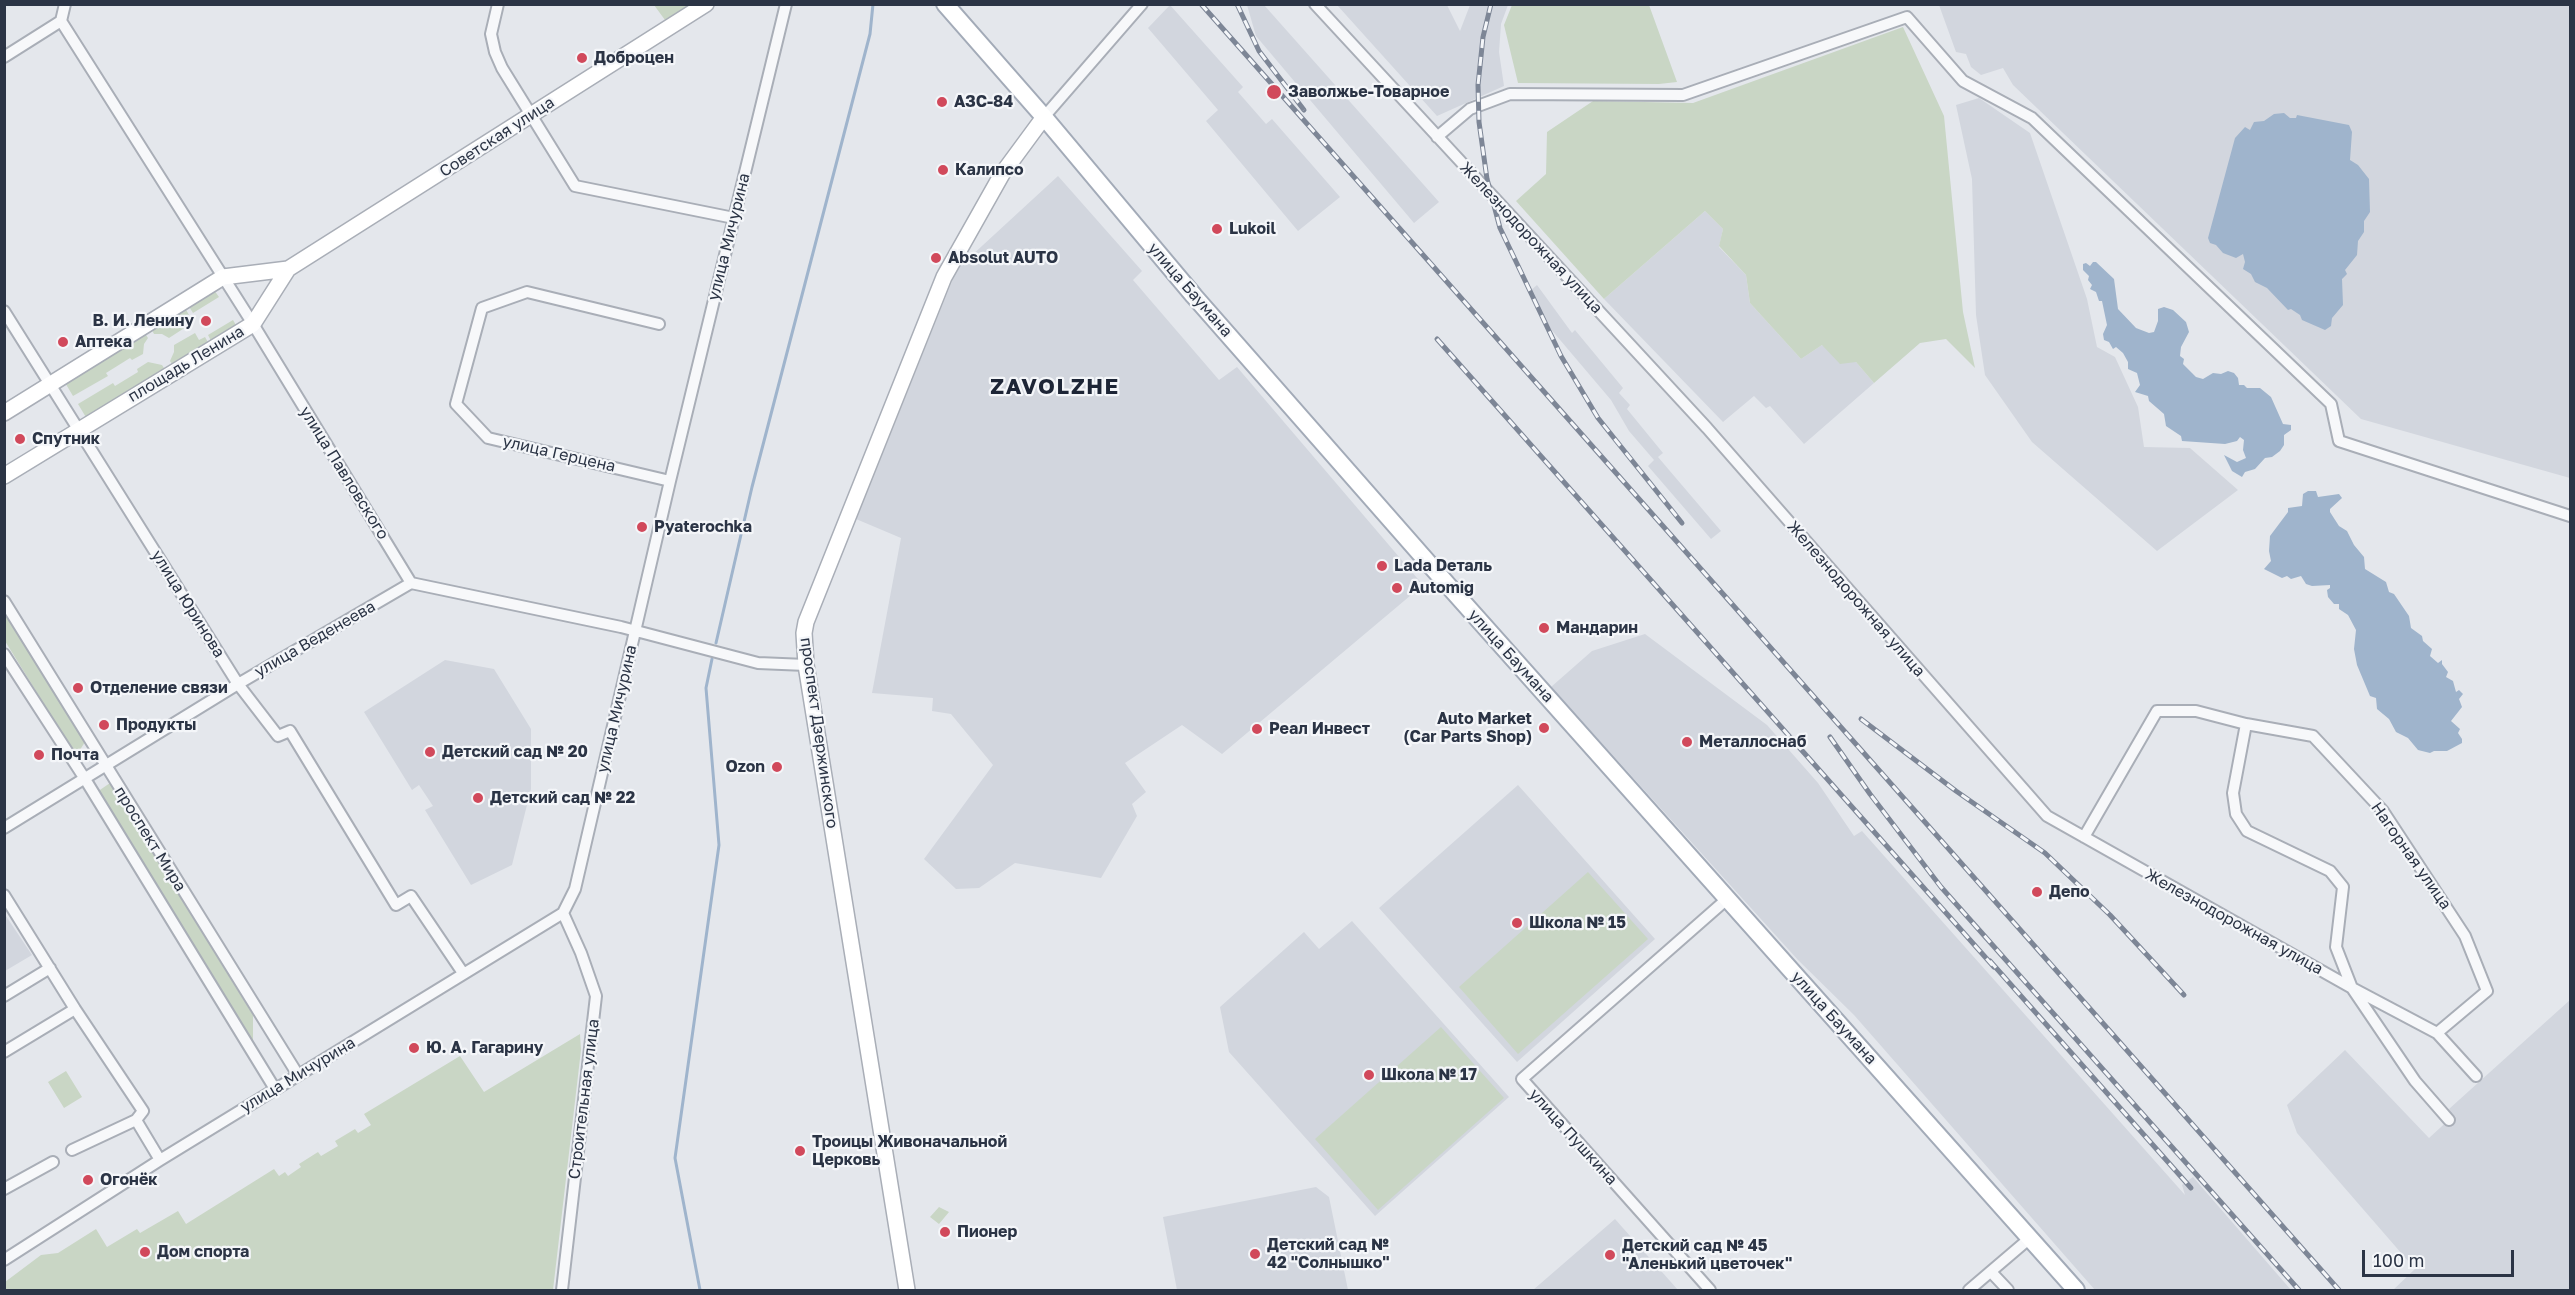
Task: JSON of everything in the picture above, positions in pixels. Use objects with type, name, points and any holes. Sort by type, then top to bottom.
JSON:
[{"type":"main road","name":"улица Баумана","points":[[949,9],[1044,117],[1210,314],[1453,591],[2076,1290]]},
{"type":"street","points":[[4,57],[61,21],[65,4]]},
{"type":"street","points":[[498,4],[491,34],[495,52],[530,116],[575,186],[734,218]]},
{"type":"street","name":"Советская улица","points":[[288,269],[706,4]]},
{"type":"street","name":"улица Мичурина","points":[[4,1260],[160,1160],[563,913],[575,889],[670,481],[786,4]]},
{"type":"street","points":[[1044,117],[1142,4]]},
{"type":"street","name":"Железнодорожная улица","points":[[1315,4],[1707,428],[2047,816],[2352,988],[2415,1081],[2449,1120]]},
{"type":"street","points":[[1906,4],[1907,17],[1963,81],[2032,118],[2331,404],[2339,441],[2571,516]]},
{"type":"street","points":[[1437,136],[1470,109],[1510,94],[1683,95],[1907,17]]},
{"type":"street","name":"улица Павловского","points":[[61,21],[223,277],[411,583]]},
{"type":"street","name":"проспект Дзержинского","points":[[907,1290],[806,665],[804,633],[806,622],[944,278],[1002,174],[1044,117]]},
{"type":"street","points":[[4,413],[223,277],[288,269]]},
{"type":"street","name":"площадь Ленина","points":[[4,476],[252,324],[288,269]]},
{"type":"street","name":"улица Герцена","points":[[659,324],[527,292],[482,308],[456,404],[488,438],[670,481]]},
{"type":"street","name":"улица Юринова","points":[[4,311],[238,684],[278,736],[290,731],[396,905],[411,896],[463,973]]},
{"type":"street","points":[[411,583],[635,631],[758,663],[806,665]]},
{"type":"street","name":"улица Веденеева","points":[[4,828],[238,684],[411,583]]},
{"type":"street","name":"проспект Мира","points":[[4,601],[298,1075]]},
{"type":"street","name":"проспект Мира","points":[[4,654],[85,779],[275,1089]]},
{"type":"street","points":[[2084,837],[2157,711],[2196,711],[2246,724],[2233,793],[2236,814],[2247,831],[2330,871],[2343,887],[2336,947],[2352,988],[2437,1033],[2476,1076]]},
{"type":"street","name":"Нагорная улица","points":[[2246,724],[2313,736],[2383,811],[2465,936],[2487,991],[2437,1033]]},
{"type":"street","points":[[4,895],[142,1111],[136,1120],[72,1150]]},
{"type":"street","name":"улица Пушкина","points":[[1710,1290],[1522,1079],[1727,898]]},
{"type":"street","name":"Строительная улица","points":[[562,1290],[596,996],[581,953],[563,913]]},
{"type":"street","points":[[4,996],[50,969]]},
{"type":"street","points":[[4,1052],[75,1009]]},
{"type":"street","points":[[136,1120],[160,1160]]},
{"type":"street","points":[[4,1189],[53,1162]]},
{"type":"street","points":[[1969,1290],[2030,1238]]},
{"type":"street","points":[[1991,1272],[2008,1290]]},
{"type":"shaded area","points":[[1170,5],[1243,87],[1238,92],[1266,124],[1272,119],[1340,197],[1298,231],[1206,121],[1218,110],[1148,28]]},
{"type":"shaded area","points":[[1247,5],[1264,5],[1439,202],[1414,223],[1256,36]]},
{"type":"shaded area","points":[[1337,5],[1447,5],[1460,31],[1470,5],[1508,5],[1501,24],[1499,52],[1504,86],[1437,116]]},
{"type":"shaded area","points":[[1939,5],[2570,5],[2570,478],[2361,419],[2013,85],[2003,68],[1981,75],[1971,67],[1966,54],[1956,52]]},
{"type":"shaded area","points":[[1979,98],[2030,133],[2087,299],[2097,347],[2115,357],[2138,407],[2144,447],[2190,448],[2238,490],[2157,551],[2032,442],[1985,375],[1976,315],[1972,179],[1956,105]]},
{"type":"shaded area","points":[[1058,176],[1142,271],[1133,280],[1219,380],[1237,367],[1423,585],[1222,754],[1182,725],[1125,763],[1146,792],[1132,804],[1137,816],[1101,878],[1015,863],[979,888],[956,889],[924,859],[993,765],[951,714],[932,711],[933,698],[872,693],[901,538],[856,519],[957,269]]},
{"type":"shaded area","points":[[1705,211],[1723,229],[1719,247],[1746,275],[1750,303],[1801,359],[1822,345],[1856,362],[1874,383],[1804,444],[1770,406],[1766,408],[1754,396],[1723,422],[1604,299]]},
{"type":"shaded area","points":[[1537,285],[1572,333],[1575,330],[1623,388],[1619,393],[1630,405],[1627,409],[1663,453],[1658,457],[1721,531],[1711,539],[1648,466],[1654,460],[1629,431],[1611,400],[1544,321],[1529,292]]},
{"type":"shaded area","points":[[1645,634],[1767,725],[1818,783],[1854,836],[1862,831],[2185,1195],[2182,1185],[2193,1177],[2291,1290],[2095,1290],[1854,1015],[1798,960],[1551,687],[1592,651]]},
{"type":"shaded area","points":[[445,660],[494,669],[531,729],[531,789],[512,865],[471,885],[425,810],[433,806],[419,785],[412,790],[364,712]]},
{"type":"shaded area","name":"Школа № 15","points":[[1518,785],[1655,939],[1517,1062],[1379,908]]},
{"type":"shaded area","points":[[4,913],[32,955],[5,971],[4,971]]},
{"type":"shaded area","name":"Школа № 17","points":[[1352,921],[1509,1097],[1375,1216],[1229,1052],[1220,1007],[1304,932],[1319,949]]},
{"type":"shaded area","points":[[2570,1000],[2570,1290],[2393,1290],[2415,1269],[2297,1133],[2287,1105],[2345,1050],[2429,1138],[2453,1116],[2449,1109]]},
{"type":"shaded area","name":"Детский сад № 42 \"Солнышко\"","points":[[1316,1187],[1329,1197],[1348,1290],[1177,1290],[1163,1217]]},
{"type":"shaded area","name":"Детский сад № 45 \"Аленький цветочек\"","points":[[1615,1219],[1678,1290],[1533,1290]]},
{"type":"green space","points":[[654,5],[689,5],[665,20]]},
{"type":"green space","points":[[1512,5],[1649,5],[1677,82],[1659,84],[1518,83],[1504,25]]},
{"type":"green space","points":[[1903,27],[1944,116],[1963,312],[1975,368],[1946,339],[1920,343],[1874,383],[1856,362],[1840,364],[1822,345],[1801,359],[1750,303],[1746,275],[1719,246],[1723,229],[1705,211],[1604,299],[1516,201],[1546,174],[1547,132],[1593,101],[1693,103]]},
{"type":"green space","points":[[214,290],[219,297],[193,313],[188,305]]},
{"type":"green space","points":[[185,308],[189,315],[185,318],[189,325],[169,338],[162,334],[154,334],[151,328]]},
{"type":"green space","points":[[233,320],[237,327],[212,343],[208,335]]},
{"type":"green space","points":[[144,332],[148,338],[144,344],[143,354],[132,360],[130,358],[106,373],[108,376],[73,396],[64,381]]},
{"type":"green space","points":[[195,333],[199,340],[205,337],[209,344],[173,366],[170,361],[174,345]]},
{"type":"green space","points":[[148,362],[162,365],[166,371],[87,419],[78,404],[113,383],[115,386],[138,372],[137,369]]},
{"type":"green space","points":[[4,613],[85,742],[76,756],[5,641]]},
{"type":"green space","points":[[110,783],[253,1015],[253,1045],[97,792]]},
{"type":"green space","points":[[1588,872],[1648,939],[1518,1054],[1459,987]]},
{"type":"green space","points":[[1441,1027],[1504,1098],[1378,1210],[1315,1139]]},
{"type":"green space","points":[[580,1034],[581,1050],[553,1290],[5,1290],[5,1282],[41,1255],[58,1253],[96,1229],[107,1247],[137,1229],[140,1233],[178,1211],[186,1224],[274,1169],[279,1176],[285,1172],[288,1176],[301,1167],[299,1164],[318,1152],[321,1156],[338,1146],[335,1141],[355,1129],[358,1133],[371,1125],[364,1114],[460,1056],[484,1092]]},
{"type":"green space","points":[[66,1071],[82,1097],[64,1108],[48,1082]]},
{"type":"green space","points":[[939,1207],[949,1212],[939,1224],[930,1217]]},
{"type":"water","points":[[2284,113],[2290,118],[2296,118],[2297,115],[2349,125],[2352,132],[2350,160],[2358,165],[2369,179],[2370,212],[2364,221],[2364,232],[2358,241],[2357,255],[2345,270],[2347,274],[2342,279],[2343,305],[2332,318],[2331,326],[2325,330],[2302,320],[2300,315],[2291,309],[2288,310],[2267,288],[2255,282],[2251,274],[2243,269],[2245,262],[2243,254],[2236,258],[2223,253],[2216,245],[2210,243],[2208,238],[2235,138],[2245,127],[2250,130],[2254,122],[2264,121],[2274,114]]},
{"type":"water","points":[[2096,262],[2114,279],[2118,309],[2136,328],[2149,333],[2154,332],[2158,321],[2158,309],[2164,307],[2173,310],[2186,322],[2189,332],[2181,347],[2180,356],[2184,359],[2183,364],[2196,377],[2203,379],[2213,373],[2221,374],[2228,371],[2234,373],[2238,378],[2239,385],[2247,388],[2260,388],[2271,397],[2283,424],[2291,425],[2291,430],[2284,435],[2284,445],[2280,451],[2272,457],[2265,458],[2255,469],[2245,472],[2242,477],[2232,471],[2224,455],[2237,462],[2246,458],[2243,450],[2244,440],[2240,437],[2237,441],[2225,444],[2182,441],[2181,436],[2166,426],[2164,414],[2149,401],[2148,396],[2135,392],[2140,385],[2137,373],[2128,369],[2128,362],[2123,353],[2116,347],[2113,349],[2109,342],[2104,340],[2103,334],[2107,325],[2102,301],[2099,301],[2096,292],[2090,289],[2092,285],[2088,280],[2089,276],[2083,270],[2083,264],[2090,266]]},
{"type":"water","points":[[2316,491],[2318,497],[2339,494],[2342,498],[2330,509],[2330,512],[2339,526],[2347,531],[2354,545],[2364,557],[2365,569],[2386,582],[2389,592],[2394,594],[2409,616],[2411,628],[2422,636],[2423,641],[2432,649],[2430,656],[2438,663],[2442,660],[2448,672],[2446,677],[2453,681],[2456,692],[2459,690],[2463,694],[2459,699],[2462,707],[2451,721],[2460,729],[2458,733],[2462,743],[2447,751],[2430,753],[2418,750],[2408,738],[2396,732],[2389,719],[2377,709],[2376,698],[2370,696],[2357,665],[2354,649],[2356,630],[2348,615],[2339,609],[2339,604],[2334,604],[2328,597],[2327,590],[2330,585],[2312,586],[2306,584],[2301,576],[2291,579],[2287,576],[2282,578],[2264,569],[2271,561],[2270,536],[2288,512],[2288,508],[2302,506],[2303,494]]},
{"type":"waterway","points":[[716,643],[752,487],[870,34],[873,4]]},
{"type":"waterway","points":[[700,1290],[675,1158],[719,845],[706,688],[712,659]]},
{"type":"railway","points":[[1201,4],[2339,1290]]},
{"type":"railway","points":[[1237,4],[1259,51],[1304,110]]},
{"type":"railway","points":[[1491,4],[1483,37],[1478,85],[1479,122],[1487,179],[1500,228],[1561,356],[1598,418],[1682,523]]},
{"type":"railway","points":[[1437,339],[1994,967]]},
{"type":"railway","points":[[1861,719],[1956,791],[2045,853],[2110,915],[2184,995]]},
{"type":"railway","points":[[1830,737],[1941,887],[2299,1290]]},
{"type":"railway","points":[[1990,961],[2191,1188]]},
{"type":"place","name":"Доброцен","points":[[582,58]]},
{"type":"place","name":"Заволжье-Товарное","points":[[1274,92]]},
{"type":"place","name":"АЗС-84","points":[[942,102]]},
{"type":"place","name":"Калипсо","points":[[943,170]]},
{"type":"place","name":"Lukoil","points":[[1217,229]]},
{"type":"place","name":"Absolut AUTO","points":[[936,258]]},
{"type":"place","name":"В. И. Ленину","points":[[206,321]]},
{"type":"place","name":"Аптека","points":[[63,342]]},
{"type":"place","name":"Спутник","points":[[20,439]]},
{"type":"place","name":"Pyaterochka","points":[[642,527]]},
{"type":"place","name":"Lada Dеталь","points":[[1382,566]]},
{"type":"place","name":"Automig","points":[[1397,588]]},
{"type":"place","name":"Мандарин","points":[[1544,628]]},
{"type":"place","name":"Отделение связи","points":[[78,688]]},
{"type":"place","name":"Продукты","points":[[104,725]]},
{"type":"place","name":"Auto Market (Car Parts Shop)","points":[[1544,728]]},
{"type":"place","name":"Реал Инвест","points":[[1257,729]]},
{"type":"place","name":"Металлоснаб","points":[[1687,742]]},
{"type":"place","name":"Детский сад № 20","points":[[430,752]]},
{"type":"place","name":"Почта","points":[[39,755]]},
{"type":"place","name":"Ozon","points":[[777,767]]},
{"type":"place","name":"Детский сад № 22","points":[[478,798]]},
{"type":"place","name":"Депо","points":[[2037,892]]},
{"type":"place","name":"Школа № 15","points":[[1517,923]]},
{"type":"place","name":"Ю. А. Гагарину","points":[[414,1048]]},
{"type":"place","name":"Школа № 17","points":[[1369,1075]]},
{"type":"place","name":"Троицы Живоначальной Церковь","points":[[800,1151]]},
{"type":"place","name":"Огонёк","points":[[88,1180]]},
{"type":"place","name":"Пионер","points":[[945,1232]]},
{"type":"place","name":"Дом спорта","points":[[145,1252]]},
{"type":"place","name":"Детский сад № 42 \"Солнышко\"","points":[[1255,1254]]},
{"type":"place","name":"Детский сад № 45 \"Аленький цветочек\"","points":[[1610,1255]]},
{"type":"district","name":"ZAVOLZHE","points":[[1055,387]]}]
